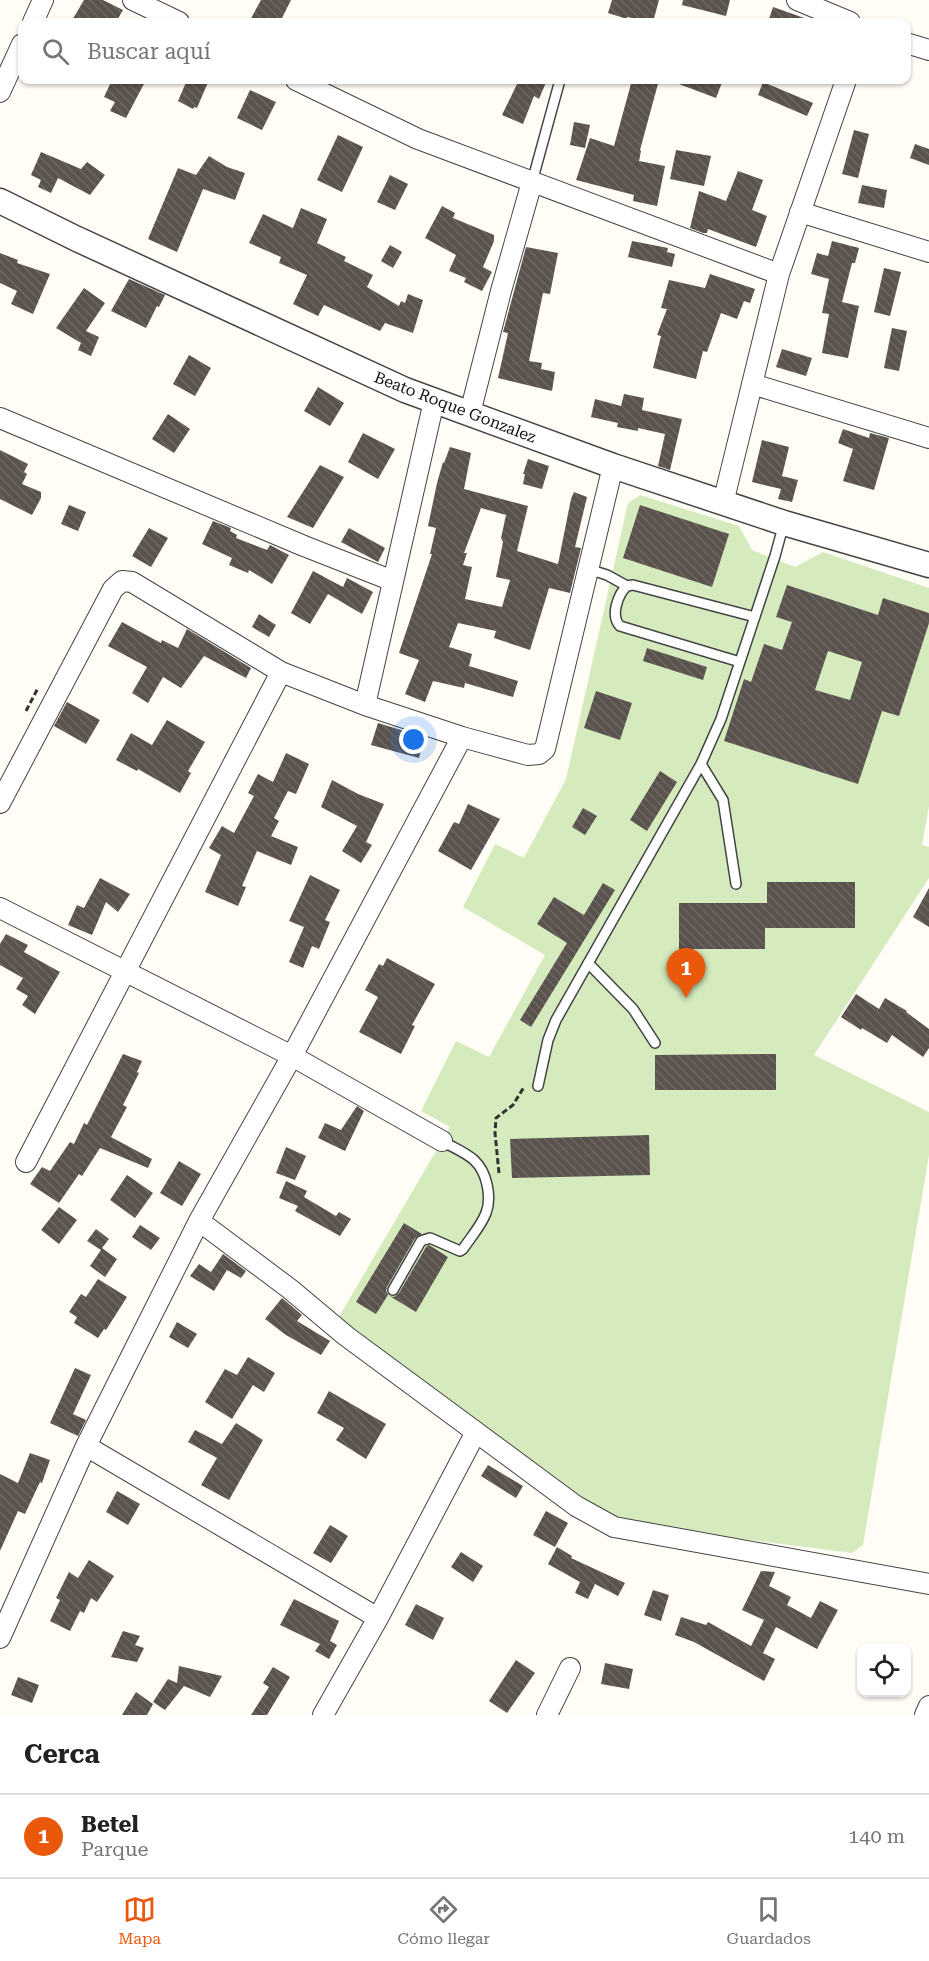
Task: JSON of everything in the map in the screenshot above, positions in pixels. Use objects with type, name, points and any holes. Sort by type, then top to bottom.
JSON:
[{"type":"street","points":[[35,18],[43,0]]},
{"type":"street","points":[[133,0],[171,18]]},
{"type":"street","points":[[797,0],[840,18]]},
{"type":"street","points":[[911,45],[929,50]]},
{"type":"street","points":[[0,92],[18,53]]},
{"type":"street","points":[[304,84],[418,139],[779,274]]},
{"type":"street","points":[[723,503],[779,274],[845,84]]},
{"type":"street","points":[[470,413],[532,182]]},
{"type":"street","name":"Beato Roque Gonzalez","points":[[0,201],[77,239],[394,385],[434,401],[723,503],[929,565]]},
{"type":"street","points":[[800,212],[929,252]]},
{"type":"street","points":[[752,384],[929,438]]},
{"type":"street","points":[[365,705],[434,401]]},
{"type":"street","points":[[0,418],[393,581]]},
{"type":"street","points":[[0,803],[113,588],[122,581],[132,582],[281,672],[365,705],[462,737],[528,755],[539,754],[545,749],[613,466]]},
{"type":"street","points":[[26,1162],[281,672]]},
{"type":"street","points":[[0,1638],[86,1446],[200,1221],[292,1056],[462,737]]},
{"type":"street","points":[[0,908],[292,1056],[442,1141]]},
{"type":"street","points":[[200,1221],[290,1289],[346,1336],[576,1506],[614,1527],[929,1584]]},
{"type":"street","points":[[323,1715],[378,1618],[476,1432]]},
{"type":"street","points":[[86,1446],[378,1618]]},
{"type":"street","points":[[547,1715],[570,1668]]},
{"type":"lane","points":[[532,182],[559,84]]},
{"type":"lane","points":[[538,1086],[548,1040],[556,1020],[701,764],[721,720],[784,523]]},
{"type":"lane","points":[[588,569],[607,575],[627,586]]},
{"type":"lane","points":[[740,662],[620,626],[616,622],[615,615],[621,591],[633,585],[755,617]]},
{"type":"lane","points":[[701,764],[723,800],[736,884]]},
{"type":"lane","points":[[588,963],[633,1009],[655,1043]]},
{"type":"lane","points":[[393,1290],[421,1241],[430,1238],[460,1251],[482,1222],[487,1209],[487,1190],[482,1170],[473,1160],[442,1141]]},
{"type":"green space","points":[[640,495],[739,526],[752,550],[795,567],[823,552],[929,588],[929,806],[922,845],[929,847],[929,878],[814,1055],[929,1112],[929,1155],[863,1545],[852,1553],[617,1523],[336,1322],[450,1127],[421,1111],[456,1041],[489,1057],[545,955],[463,907],[495,844],[524,858],[566,779],[628,503]]},
{"type":"building","points":[[84,0],[103,0],[123,10],[118,18],[73,18]]},
{"type":"building","points":[[261,0],[291,0],[282,18],[251,18]]},
{"type":"building","points":[[612,0],[659,0],[654,18],[624,18],[608,13]]},
{"type":"building","points":[[683,0],[730,0],[726,16],[682,5]]},
{"type":"building","points":[[773,7],[804,18],[769,18]]},
{"type":"building","points":[[110,84],[144,84],[126,118],[110,111],[115,102],[104,97]]},
{"type":"building","points":[[185,84],[207,84],[197,108],[193,109],[178,101]]},
{"type":"building","points":[[517,84],[545,84],[539,99],[534,96],[523,124],[502,115]]},
{"type":"building","points":[[631,84],[658,84],[639,161],[665,166],[657,206],[633,201],[634,195],[576,180],[590,138],[614,146]]},
{"type":"building","points":[[679,84],[721,84],[716,98]]},
{"type":"building","points":[[762,84],[768,84],[813,103],[807,116],[758,95]]},
{"type":"building","points":[[250,90],[276,102],[262,130],[237,118]]},
{"type":"building","points":[[574,122],[590,125],[585,148],[570,145]]},
{"type":"building","points":[[854,130],[869,134],[858,178],[842,174]]},
{"type":"building","points":[[338,135],[363,147],[342,192],[317,180]]},
{"type":"building","points":[[915,144],[929,149],[929,165],[910,158]]},
{"type":"building","points":[[676,150],[711,156],[704,186],[670,179]]},
{"type":"building","points":[[41,152],[81,169],[87,162],[105,175],[90,195],[58,178],[51,193],[38,187],[41,180],[31,175]]},
{"type":"building","points":[[209,156],[227,167],[245,173],[235,200],[203,189],[177,252],[148,239],[178,168],[196,175]]},
{"type":"building","points":[[738,171],[763,180],[752,210],[767,216],[756,247],[708,229],[707,233],[703,233],[690,228],[699,191],[726,201]]},
{"type":"building","points":[[390,175],[408,184],[395,210],[377,202]]},
{"type":"building","points":[[862,185],[887,190],[884,208],[858,203]]},
{"type":"building","points":[[442,206],[455,213],[453,218],[494,235],[494,241],[483,267],[492,272],[482,291],[464,282],[466,278],[449,271],[456,255],[425,238]]},
{"type":"building","points":[[301,208],[327,219],[317,243],[346,257],[344,261],[373,275],[367,287],[399,306],[401,301],[405,303],[408,294],[423,300],[413,333],[385,323],[380,331],[324,305],[318,316],[293,304],[307,275],[279,263],[281,257],[249,243],[263,214],[293,228]]},
{"type":"building","points":[[632,241],[668,248],[667,252],[675,254],[672,267],[628,257]]},
{"type":"building","points":[[832,241],[859,248],[855,263],[852,263],[842,302],[859,306],[848,358],[822,353],[829,314],[822,313],[829,279],[811,274],[817,253],[828,256]]},
{"type":"building","points":[[390,245],[402,252],[393,268],[381,261]]},
{"type":"building","points":[[526,247],[558,253],[550,294],[543,293],[529,361],[542,363],[541,369],[555,372],[552,391],[498,378],[508,333],[503,332]]},
{"type":"building","points":[[0,253],[18,260],[17,263],[50,274],[33,314],[11,304],[17,291],[0,283]]},
{"type":"building","points":[[884,268],[901,272],[890,316],[874,312]]},
{"type":"building","points":[[710,274],[755,289],[750,303],[744,301],[737,319],[721,313],[707,352],[703,351],[696,379],[653,368],[661,336],[657,335],[667,309],[661,308],[669,280],[705,288]]},
{"type":"building","points":[[129,279],[165,295],[146,328],[111,311]]},
{"type":"building","points":[[84,288],[105,303],[86,331],[99,337],[91,356],[78,350],[81,343],[56,328]]},
{"type":"building","points":[[892,328],[907,331],[899,371],[884,368]]},
{"type":"building","points":[[782,349],[812,358],[806,376],[776,367]]},
{"type":"building","points":[[189,355],[211,368],[195,396],[173,384]]},
{"type":"building","points":[[318,387],[344,403],[330,426],[304,411]]},
{"type":"building","points":[[624,394],[644,398],[642,410],[682,419],[670,470],[658,466],[665,434],[638,428],[638,431],[617,427],[618,423],[591,417],[595,399],[621,406]]},
{"type":"building","points":[[168,414],[190,429],[174,453],[152,439]]},
{"type":"building","points":[[843,429],[869,438],[870,433],[889,438],[874,490],[843,481],[853,449],[838,443]]},
{"type":"building","points":[[363,433],[395,449],[378,479],[348,462]]},
{"type":"building","points":[[762,440],[789,447],[782,476],[798,480],[792,502],[778,499],[781,489],[752,482]]},
{"type":"building","points":[[450,447],[471,453],[464,489],[528,506],[517,551],[558,564],[574,492],[587,497],[575,547],[581,548],[570,593],[549,588],[530,650],[494,638],[496,631],[458,623],[449,647],[472,654],[469,666],[518,681],[513,697],[465,683],[464,688],[433,681],[425,702],[405,694],[419,660],[399,653],[432,554],[430,554],[436,528],[428,526],[437,483]],"holes":[[[481,508],[506,515],[496,577],[510,580],[502,607],[465,599],[472,567],[463,565],[467,553],[464,553]]]},
{"type":"building","points":[[0,450],[28,464],[24,472],[27,474],[22,484],[41,492],[41,498],[32,515],[0,499]]},
{"type":"building","points":[[528,459],[549,466],[542,489],[523,484],[525,474],[523,474]]},
{"type":"building","points":[[320,465],[344,477],[313,528],[287,517]]},
{"type":"building","points":[[69,505],[86,512],[78,531],[61,524]]},
{"type":"building","points":[[640,505],[729,534],[712,587],[623,558]]},
{"type":"building","points":[[213,521],[231,528],[230,531],[237,535],[236,538],[267,550],[270,545],[289,555],[272,584],[249,570],[248,573],[229,565],[232,558],[202,544]]},
{"type":"building","points":[[149,528],[168,538],[151,567],[132,556]]},
{"type":"building","points":[[349,528],[385,548],[378,562],[341,542]]},
{"type":"building","points":[[313,571],[343,587],[347,578],[373,592],[362,614],[328,594],[310,624],[291,613]]},
{"type":"building","points":[[787,585],[878,615],[883,598],[929,613],[929,623],[899,716],[882,711],[858,784],[724,741],[744,679],[751,682],[764,644],[782,650],[792,622],[776,617]],"holes":[[[828,651],[862,662],[850,700],[815,690]]]},
{"type":"building","points":[[259,614],[276,625],[269,637],[252,627]]},
{"type":"building","points":[[122,622],[161,643],[162,640],[178,648],[187,629],[251,668],[246,678],[204,656],[181,688],[163,677],[148,703],[132,693],[147,667],[108,646]]},
{"type":"building","points":[[647,648],[707,667],[703,680],[643,661]]},
{"type":"building","points":[[596,691],[632,703],[620,740],[584,728]]},
{"type":"building","points":[[67,702],[100,720],[86,744],[54,726]]},
{"type":"building","points":[[167,720],[205,742],[188,771],[191,773],[180,793],[138,769],[137,771],[116,760],[131,733],[152,745]]},
{"type":"building","points":[[378,723],[424,737],[419,758],[371,745]]},
{"type":"building","points":[[286,753],[309,764],[296,794],[288,791],[274,818],[279,821],[271,836],[298,847],[291,865],[257,851],[242,886],[246,887],[238,906],[205,892],[221,855],[209,848],[222,826],[234,833],[254,796],[248,793],[258,774],[273,782]]},
{"type":"building","points":[[660,771],[677,782],[647,831],[630,820]]},
{"type":"building","points":[[332,780],[358,794],[384,804],[366,842],[372,845],[361,863],[342,851],[357,826],[321,807]]},
{"type":"building","points":[[468,804],[500,819],[471,870],[438,851],[454,822],[459,824]]},
{"type":"building","points":[[583,808],[597,816],[585,835],[572,827]]},
{"type":"building","points":[[310,875],[340,890],[325,920],[330,922],[319,949],[312,946],[303,968],[289,962],[304,927],[289,921]]},
{"type":"building","points":[[100,878],[130,894],[118,912],[106,902],[92,935],[68,925],[77,905],[84,908]]},
{"type":"building","points":[[767,882],[855,882],[855,928],[765,928],[765,949],[679,949],[679,903],[767,903]]},
{"type":"building","points":[[603,883],[615,890],[531,1027],[520,1020],[567,943],[537,924],[554,897],[584,915]]},
{"type":"building","points":[[929,888],[929,927],[913,917]]},
{"type":"building","points":[[6,934],[28,945],[24,952],[60,972],[35,1014],[22,1005],[28,996],[16,989],[23,978],[0,965],[0,944]]},
{"type":"building","points":[[387,958],[435,984],[412,1025],[415,1026],[401,1054],[359,1032],[378,997],[365,990],[379,964],[383,966]]},
{"type":"building","points":[[856,994],[879,1009],[885,998],[907,1011],[929,1029],[929,1048],[923,1057],[892,1035],[887,1043],[841,1017]]},
{"type":"building","points":[[123,1054],[142,1061],[137,1072],[139,1073],[123,1105],[127,1107],[111,1137],[152,1159],[148,1168],[100,1148],[82,1176],[79,1174],[59,1203],[30,1184],[42,1167],[50,1171],[70,1142],[74,1144],[84,1123],[87,1125]]},
{"type":"building","points":[[776,1054],[776,1090],[655,1090],[655,1055]]},
{"type":"building","points":[[357,1106],[364,1111],[345,1151],[318,1138],[325,1123],[341,1130]]},
{"type":"building","points":[[649,1135],[650,1175],[512,1178],[510,1139]]},
{"type":"building","points":[[286,1147],[306,1156],[295,1180],[276,1173]]},
{"type":"building","points":[[179,1161],[201,1174],[182,1206],[160,1193]]},
{"type":"building","points":[[127,1175],[153,1193],[135,1218],[110,1200]]},
{"type":"building","points":[[286,1181],[307,1191],[304,1197],[336,1216],[339,1212],[351,1219],[340,1236],[295,1211],[298,1206],[279,1198]]},
{"type":"building","points":[[59,1207],[77,1220],[59,1244],[41,1230]]},
{"type":"building","points":[[404,1223],[422,1234],[415,1238],[387,1287],[386,1291],[389,1295],[376,1314],[356,1302]]},
{"type":"building","points":[[140,1225],[160,1238],[151,1250],[132,1237]]},
{"type":"building","points":[[96,1229],[109,1239],[102,1248],[117,1259],[105,1277],[90,1266],[101,1250],[87,1241]]},
{"type":"building","points":[[429,1245],[448,1257],[416,1312],[390,1296],[394,1297],[399,1293],[426,1247]]},
{"type":"building","points":[[223,1254],[246,1271],[241,1278],[227,1270],[214,1291],[190,1276],[199,1264],[211,1272]]},
{"type":"building","points":[[98,1279],[127,1297],[106,1330],[104,1329],[98,1338],[74,1323],[77,1317],[69,1312],[81,1294],[86,1297]]},
{"type":"building","points":[[282,1298],[302,1315],[297,1321],[330,1341],[321,1355],[286,1335],[265,1319]]},
{"type":"building","points":[[177,1322],[197,1334],[188,1348],[169,1337]]},
{"type":"building","points":[[248,1357],[275,1373],[264,1392],[253,1385],[232,1419],[205,1402],[225,1369],[237,1375]]},
{"type":"building","points":[[75,1368],[91,1375],[73,1414],[86,1420],[78,1436],[50,1423]]},
{"type":"building","points":[[329,1391],[386,1424],[366,1459],[336,1440],[344,1428],[317,1413]]},
{"type":"building","points":[[236,1423],[263,1440],[229,1500],[201,1485],[217,1458],[188,1442],[195,1430],[222,1444]]},
{"type":"building","points":[[30,1453],[50,1460],[42,1483],[40,1482],[25,1514],[18,1511],[0,1551],[0,1474],[18,1483]]},
{"type":"building","points":[[488,1465],[523,1486],[516,1498],[481,1476]]},
{"type":"building","points":[[117,1491],[140,1504],[128,1525],[106,1512]]},
{"type":"building","points":[[546,1511],[568,1523],[555,1547],[533,1535]]},
{"type":"building","points":[[330,1525],[348,1536],[331,1563],[313,1553]]},
{"type":"building","points":[[557,1547],[572,1556],[571,1558],[625,1583],[618,1596],[595,1584],[588,1599],[575,1593],[580,1582],[548,1564]]},
{"type":"building","points":[[461,1552],[483,1566],[473,1582],[451,1567]]},
{"type":"building","points":[[89,1560],[114,1576],[97,1602],[91,1598],[84,1613],[80,1611],[70,1631],[50,1621],[60,1600],[56,1598],[69,1572],[78,1578]]},
{"type":"building","points":[[761,1571],[775,1572],[769,1586],[791,1597],[787,1605],[811,1618],[820,1601],[838,1610],[817,1649],[776,1627],[763,1653],[775,1659],[764,1681],[694,1642],[675,1635],[681,1617],[706,1625],[708,1622],[751,1646],[764,1620],[742,1610]]},
{"type":"building","points":[[653,1590],[669,1595],[661,1621],[644,1615]]},
{"type":"building","points":[[294,1599],[339,1621],[330,1641],[337,1645],[329,1659],[315,1651],[320,1644],[280,1625]]},
{"type":"building","points":[[416,1604],[444,1618],[433,1640],[405,1625]]},
{"type":"building","points":[[123,1631],[140,1636],[135,1645],[144,1648],[137,1662],[111,1657]]},
{"type":"building","points":[[516,1660],[535,1673],[507,1713],[489,1701]]},
{"type":"building","points":[[605,1663],[633,1669],[629,1689],[601,1684]]},
{"type":"building","points":[[179,1666],[222,1676],[210,1697],[184,1686],[165,1710],[153,1702],[168,1679],[177,1683]]},
{"type":"building","points":[[273,1667],[290,1677],[267,1715],[251,1715],[269,1687],[263,1683]]},
{"type":"building","points":[[18,1677],[39,1685],[32,1703],[11,1695]]},
{"type":"building","points":[[136,1692],[153,1704],[147,1715],[122,1715]]},
{"type":"place","name":"Betel","points":[[686,998]]}]
